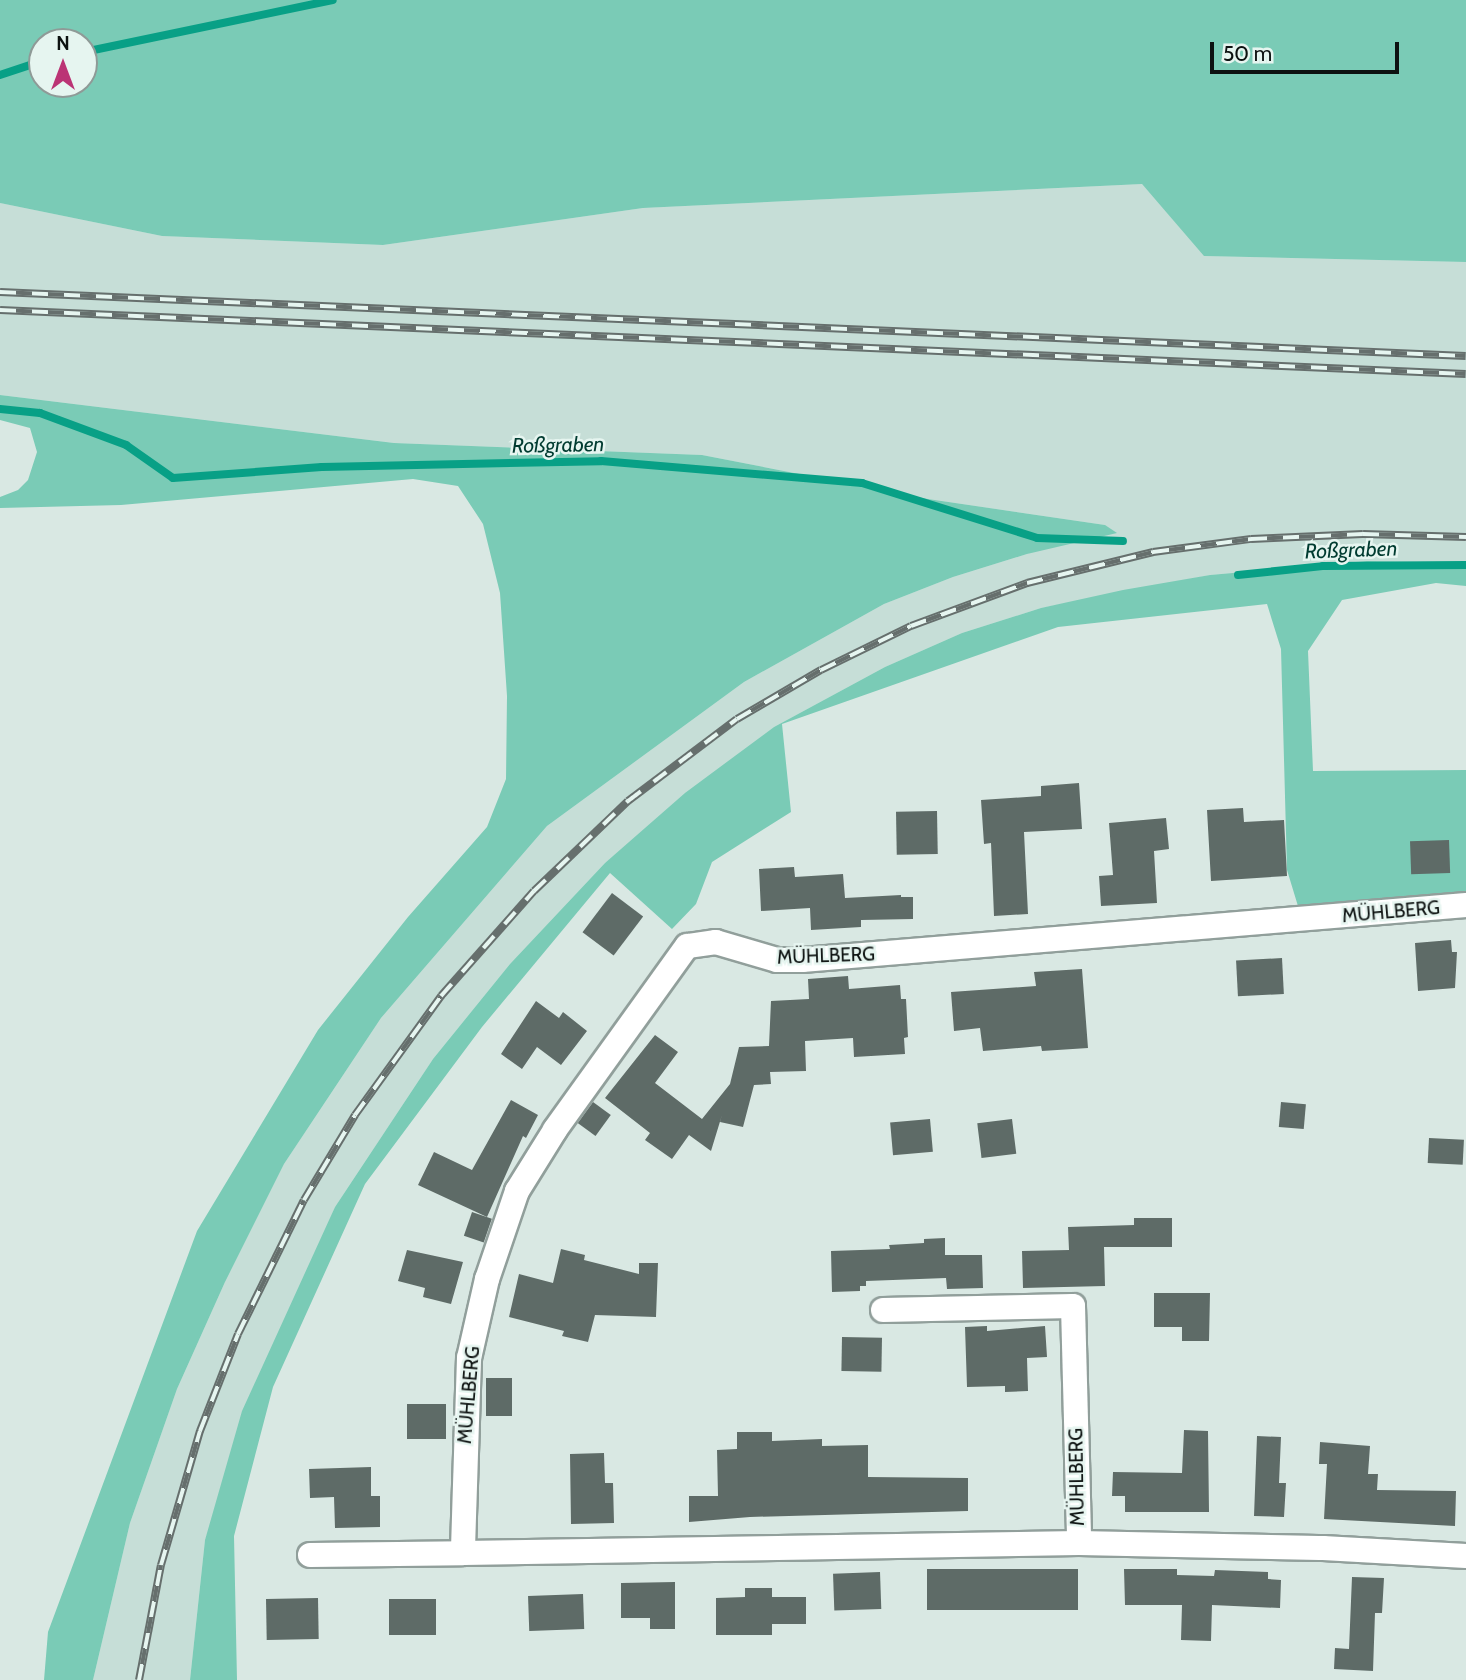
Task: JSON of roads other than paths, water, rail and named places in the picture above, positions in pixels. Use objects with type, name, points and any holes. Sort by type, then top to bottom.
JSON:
[{"type":"street","name":"MÜHLBERG","points":[[463,1553],[469,1358],[487,1279],[517,1191],[555,1130],[687,946],[716,942],[777,960],[802,960],[1466,905]]},
{"type":"street","name":"MÜHLBERG","points":[[883,1310],[1073,1306],[1079,1543]]},
{"type":"street","name":"MÜHLBERG","points":[[310,1555],[1079,1543],[1322,1548],[1466,1556]]},
{"type":"waterway","name":"Roßgraben","points":[[98,49],[333,0]]},
{"type":"waterway","name":"Roßgraben","points":[[0,75],[28,66]]},
{"type":"waterway","name":"Roßgraben","points":[[0,409],[40,413],[126,445],[173,478],[322,467],[601,461],[862,483],[1037,538],[1123,541]]},
{"type":"waterway","name":"Roßgraben","points":[[1238,575],[1323,566],[1466,565]]},
{"type":"railway","points":[[0,292],[1466,356]]},
{"type":"railway","points":[[0,310],[1466,374]]},
{"type":"railway","points":[[139,1680],[161,1565],[200,1431],[238,1334],[304,1200],[355,1115],[441,996],[534,891],[628,801],[737,719],[821,670],[911,626],[1027,583],[1153,552],[1251,539],[1363,534],[1466,537]]}]
